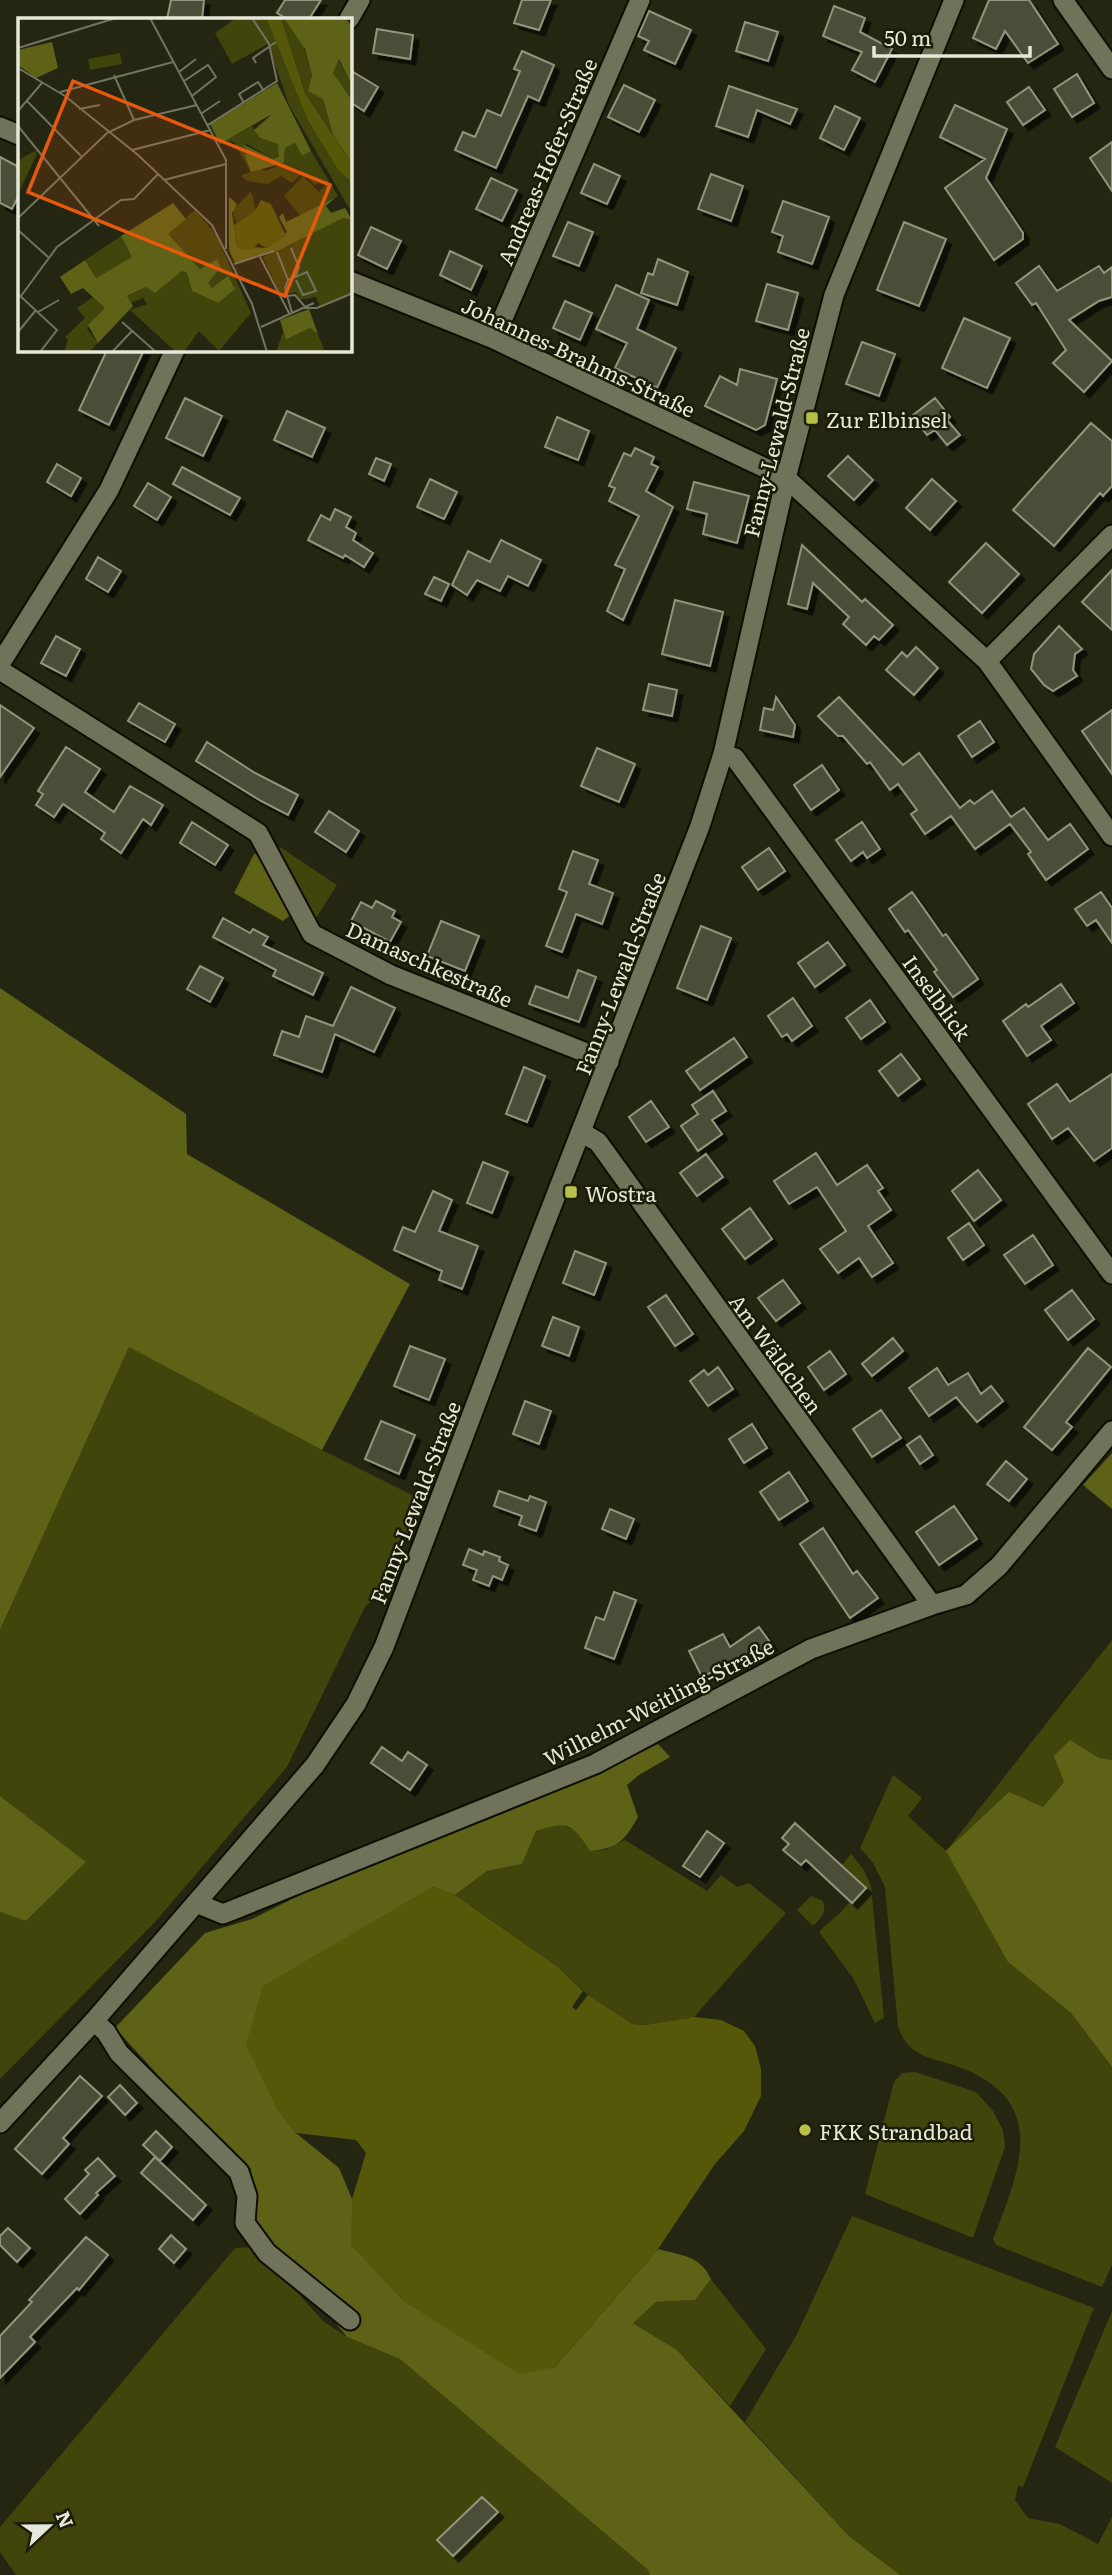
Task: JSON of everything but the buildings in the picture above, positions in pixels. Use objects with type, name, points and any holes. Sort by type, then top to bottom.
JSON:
[{"type":"street","points":[[350,18],[360,0]]},
{"type":"street","name":"Andreas-Hofer-Straße","points":[[494,339],[640,0]]},
{"type":"street","name":"Fanny-Lewald-Straße","points":[[196,1903],[315,1765],[356,1704],[384,1647],[514,1303],[700,826],[723,754],[786,478],[834,295],[954,0]]},
{"type":"street","points":[[1063,0],[1112,69]]},
{"type":"street","points":[[0,127],[18,135]]},
{"type":"street","name":"Johannes-Brahms-Straße","points":[[352,282],[494,339],[786,478]]},
{"type":"street","points":[[0,664],[109,490],[174,352]]},
{"type":"street","points":[[786,478],[987,662],[1112,836]]},
{"type":"street","points":[[987,662],[1112,535]]},
{"type":"street","name":"Damaschkestraße","points":[[0,670],[258,833],[312,934],[391,975],[609,1062]]},
{"type":"street","name":"Inselblick","points":[[723,754],[735,758],[743,768],[1112,1275]]},
{"type":"street","name":"Am Wäldchen","points":[[581,1132],[598,1142],[932,1605]]},
{"type":"street","name":"Wilhelm-Weitling-Straße","points":[[196,1903],[223,1914],[595,1764],[811,1649],[966,1595],[999,1566],[1112,1431]]},
{"type":"street","points":[[0,2123],[94,2021],[196,1903]]},
{"type":"street","points":[[94,2021],[106,2032],[119,2053],[239,2172],[247,2196],[245,2223],[267,2253],[350,2320]]},
{"type":"shaded area","points":[[280,847],[337,885],[314,921],[277,852]]},
{"type":"shaded area","points":[[129,1346],[322,1450],[422,1500],[384,1593],[366,1605],[287,1767],[156,1921],[0,2079],[0,1912],[26,1921],[85,1863],[0,1796],[0,1630]]},
{"type":"shaded area","points":[[1112,1640],[1112,1760],[1099,1759],[1065,1781],[1043,1807],[1008,1962],[1071,2013],[1112,2067],[1112,2265],[1102,2287],[996,2245],[993,2239],[1018,2162],[1020,2138],[1016,2117],[1005,2097],[986,2080],[921,2054],[908,2045],[903,2037],[898,2027],[885,1887],[873,1863],[860,1848],[893,1775],[922,1798],[908,1816],[946,1851]]},
{"type":"shaded area","points":[[559,1824],[577,1831],[590,1851],[605,1850],[625,1840],[707,1891],[721,1875],[737,1887],[749,1883],[786,1913],[694,2017],[645,2025],[632,2024],[588,1995],[558,1967],[455,1895],[487,1871],[522,1864],[536,1831]]},
{"type":"shaded area","points":[[851,1854],[864,1870],[871,1886],[884,2018],[875,2023],[853,1978],[819,1932],[866,1888],[842,1865]]},
{"type":"shaded area","points":[[432,1887],[455,1895],[558,1967],[583,1991],[572,2007],[576,2010],[588,1995],[632,2024],[645,2025],[694,2017],[721,2020],[744,2031],[755,2046],[761,2069],[761,2096],[744,2131],[715,2164],[658,2249],[554,2368],[519,2374],[403,2301],[351,2245],[352,2199],[366,2153],[356,2140],[296,2133],[275,2105],[246,2045],[263,1986]]},
{"type":"shaded area","points":[[811,1896],[823,1901],[824,1905],[822,1915],[813,1926],[797,1910]]},
{"type":"shaded area","points":[[915,2072],[976,2092],[993,2111],[1003,2130],[1005,2147],[973,2238],[865,2194],[894,2082],[902,2073]]},
{"type":"shaded area","points":[[852,2216],[1094,2308],[1023,2487],[1018,2486],[1015,2500],[1028,2518],[1060,2524],[1098,2544],[1112,2517],[1112,2575],[900,2575],[849,2536],[745,2422],[796,2336]]},
{"type":"shaded area","points":[[256,2247],[323,2321],[347,2337],[400,2359],[648,2570],[650,2575],[16,2575],[0,2552],[0,2527],[235,2248]]},
{"type":"shaded area","points":[[711,2279],[766,2349],[730,2406],[677,2350],[632,2322],[656,2302],[695,2300]]},
{"type":"shaded area","points":[[1112,2311],[1112,2483],[1055,2447]]},
{"type":"green space","points":[[260,853],[293,913],[283,921],[234,893],[254,854]]},
{"type":"green space","points":[[0,988],[186,1114],[187,1154],[410,1284],[322,1450],[129,1347],[0,1630]]},
{"type":"green space","points":[[1112,1453],[1112,1509],[1083,1485]]},
{"type":"green space","points":[[1070,1740],[1099,1758],[1112,1760],[1112,2067],[1071,2013],[1008,1962],[946,1851],[1009,1792],[1043,1807],[1064,1782],[1054,1756]]},
{"type":"green space","points":[[658,1744],[670,1757],[627,1785],[638,1817],[620,1842],[590,1851],[573,1830],[555,1826],[536,1831],[522,1864],[487,1871],[455,1895],[432,1887],[275,2105],[296,2133],[339,2168],[352,2199],[352,2246],[554,2368],[658,2249],[696,2261],[711,2279],[695,2300],[656,2302],[633,2323],[677,2350],[849,2536],[900,2575],[650,2575],[648,2570],[400,2359],[347,2337],[253,2221],[251,2169],[198,2119],[115,2028],[205,1933],[252,1919],[332,1879],[439,1834],[584,1779]]},
{"type":"green space","points":[[0,1796],[86,1862],[26,1921],[0,1912]]},
{"type":"place","name":"Zur Elbinsel","points":[[812,418]]},
{"type":"place","name":"Wostra","points":[[571,1192]]},
{"type":"place","name":"FKK Strandbad","points":[[805,2130]]}]
